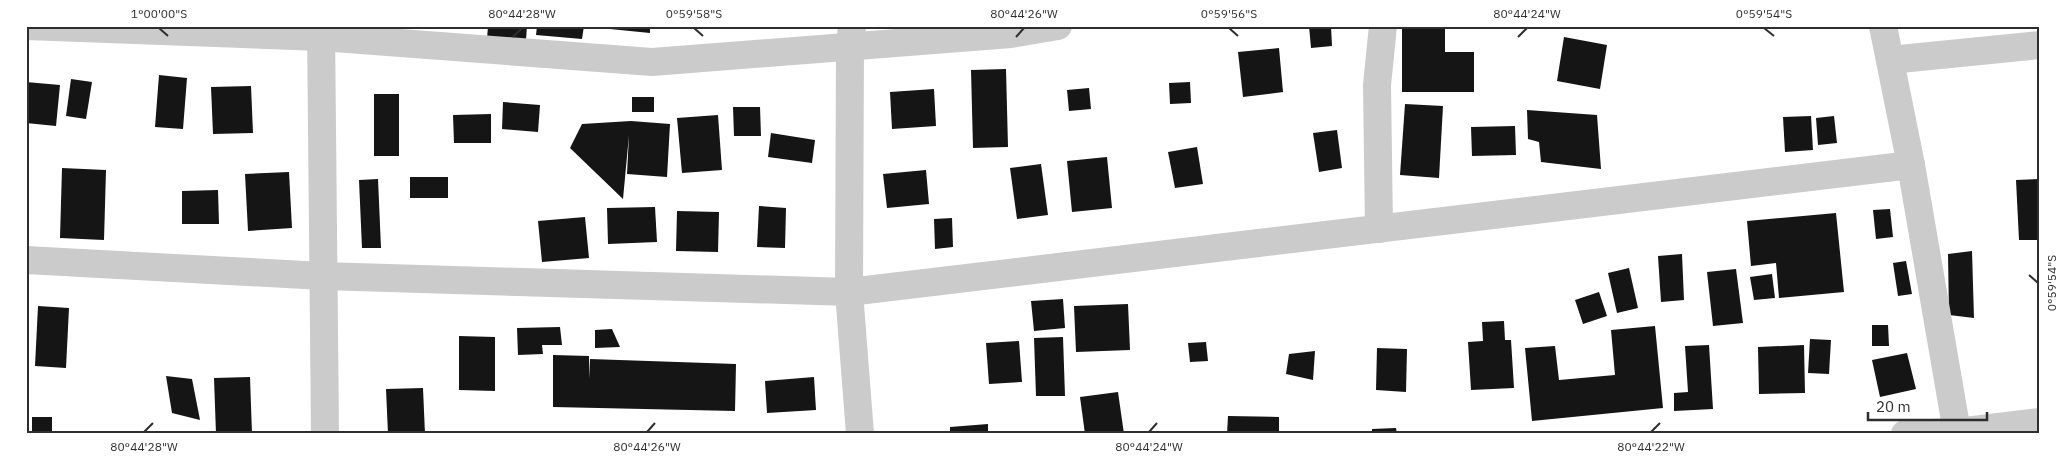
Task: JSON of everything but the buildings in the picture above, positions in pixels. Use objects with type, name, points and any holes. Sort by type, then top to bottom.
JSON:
[{"type":"street","points":[[26,26],[321,31],[652,62],[851,36],[1012,34],[1058,26]]},
{"type":"street","points":[[1380,229],[1377,85],[1383,26]]},
{"type":"street","points":[[1884,26],[1911,165],[1957,432]]},
{"type":"street","points":[[321,31],[325,434]]},
{"type":"street","points":[[851,36],[849,292],[860,434]]},
{"type":"street","points":[[1890,60],[2040,44]]},
{"type":"street","points":[[26,260],[323,276],[849,292],[1911,165]]},
{"type":"street","points":[[1905,434],[1957,432],[2040,422]]}]
